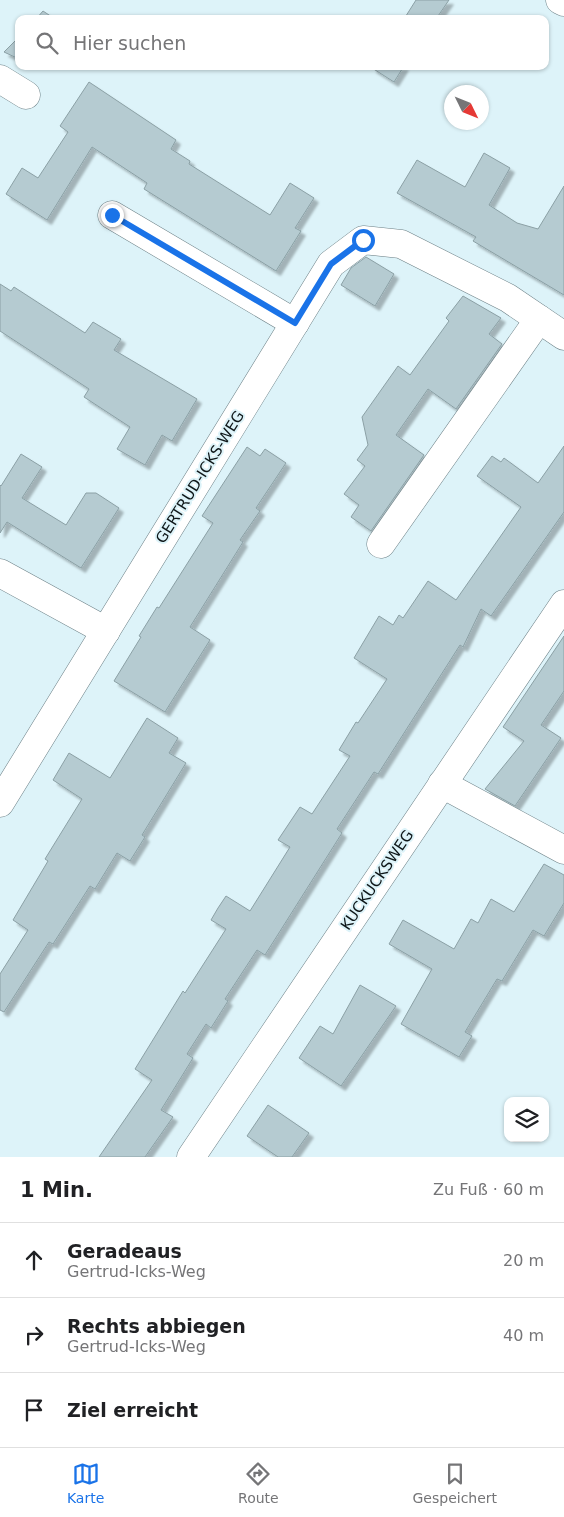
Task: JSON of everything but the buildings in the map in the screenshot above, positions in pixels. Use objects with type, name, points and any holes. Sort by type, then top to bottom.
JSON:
[{"type":"street","points":[[560,0],[564,2]]},
{"type":"street","points":[[0,79],[26,95]]},
{"type":"street","points":[[112,215],[295,323]]},
{"type":"street","name":"GERTRUD-ICKS-WEG","points":[[0,803],[331,264],[363,240],[402,244],[508,298],[564,336]]},
{"type":"street","points":[[380,544],[539,319]]},
{"type":"street","points":[[0,573],[106,631]]},
{"type":"street","name":"KUCKUCKSWEG","points":[[191,1157],[564,604]]},
{"type":"street","points":[[442,784],[564,850]]},
{"type":"route","points":[[112,215],[295,323],[331,264],[363,240]]}]
